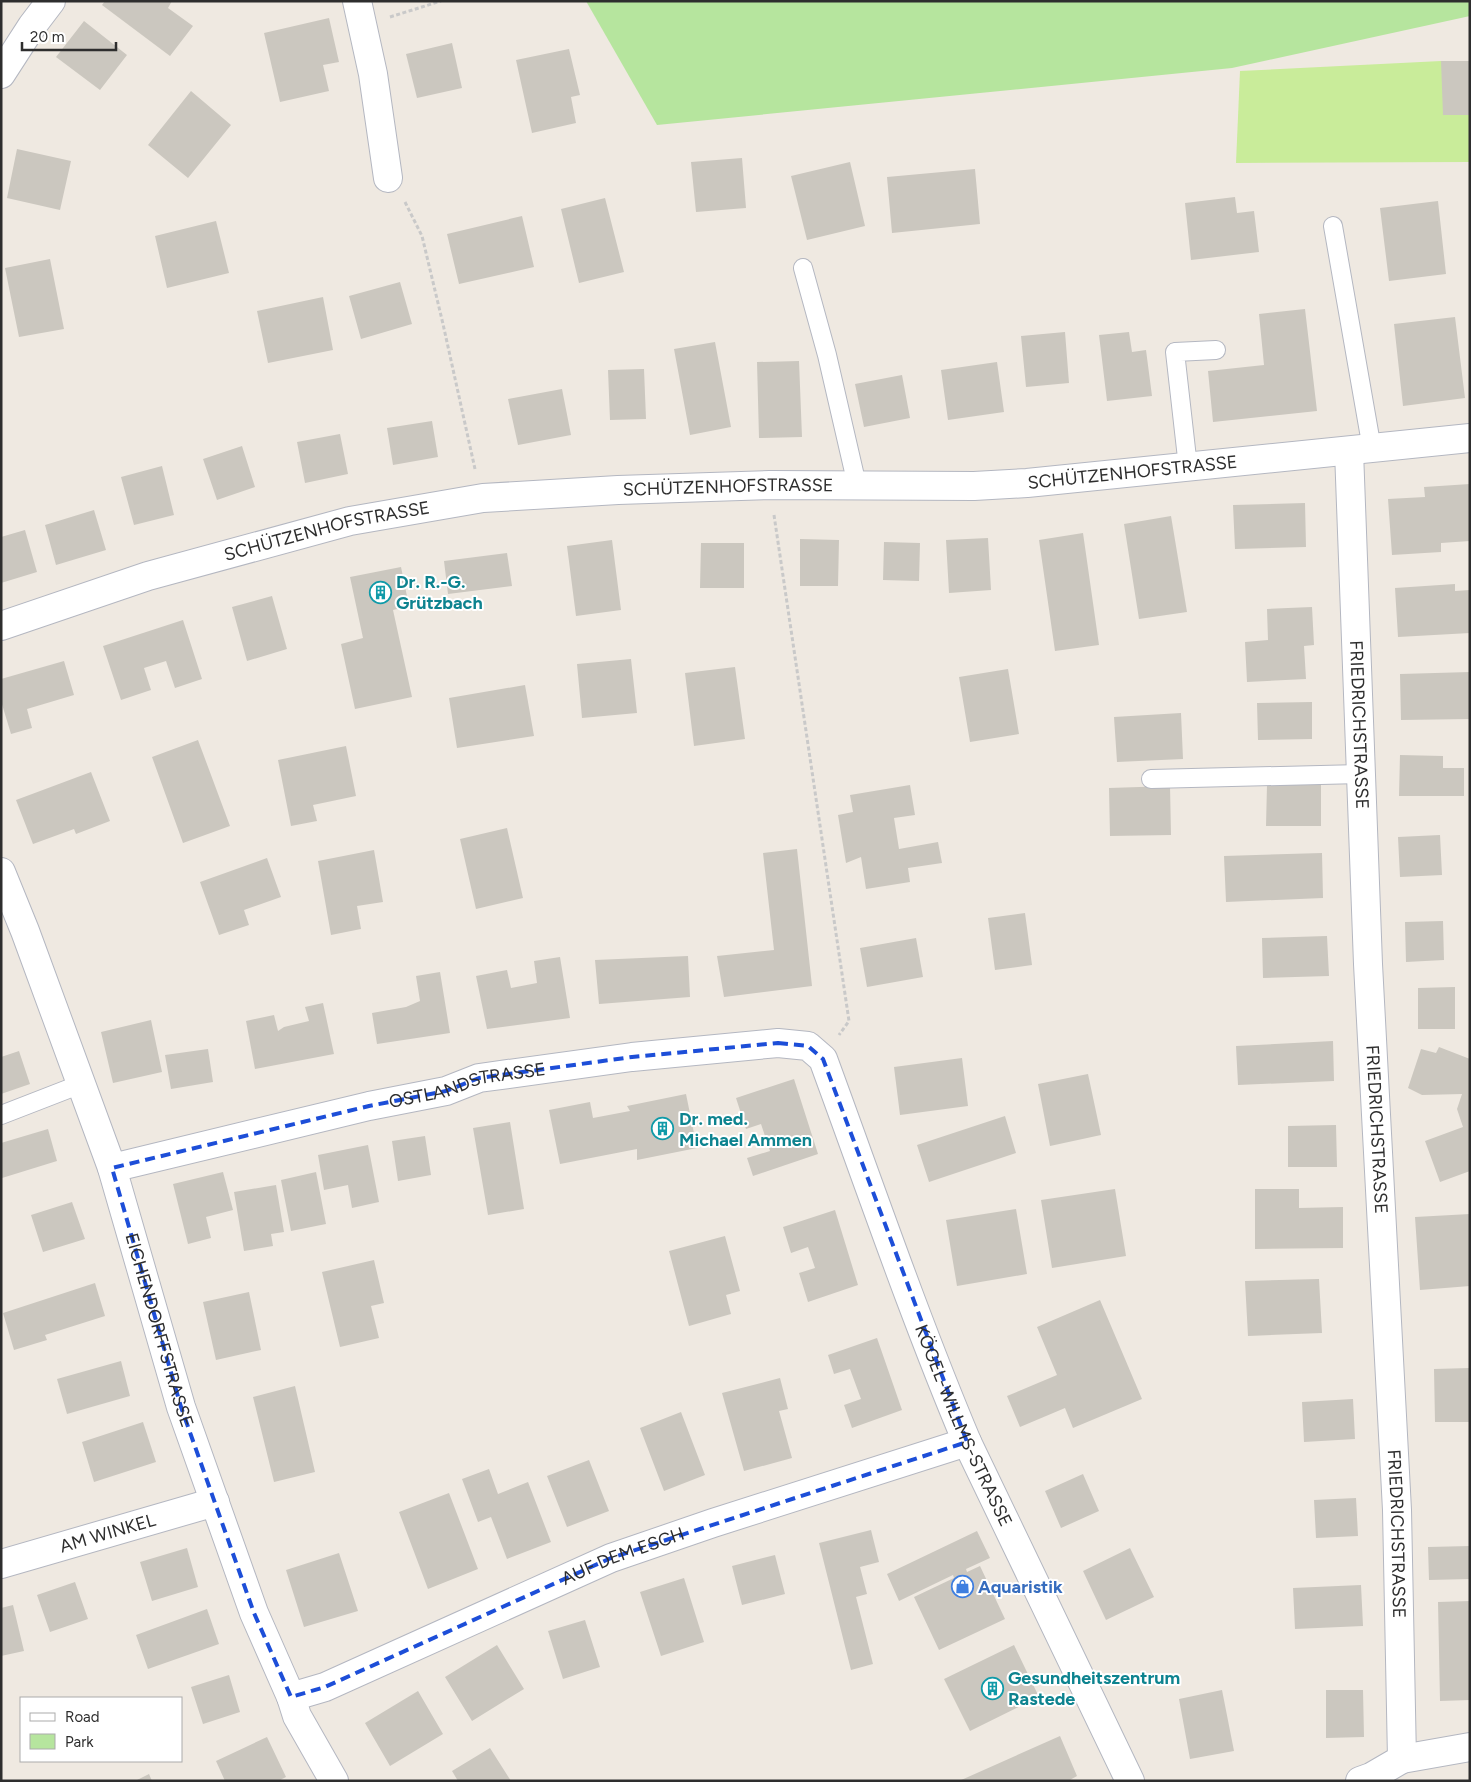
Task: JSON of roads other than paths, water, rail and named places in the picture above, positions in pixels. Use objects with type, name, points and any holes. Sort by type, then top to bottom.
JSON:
[{"type":"street","points":[[1,74],[50,1]]},
{"type":"street","points":[[360,13],[373,74],[388,178]]},
{"type":"street","name":"SCHÜTZENHOFSTRASSE","points":[[1,626],[148,576],[350,521],[483,498],[618,490],[770,485],[974,486],[1027,483],[1470,438]]},
{"type":"street","name":"FRIEDRICHSTRASSE","points":[[1361,450],[1361,774],[1368,964],[1397,1510],[1402,1759]]},
{"type":"street","name":"EICHENDORFFSTRASSE","points":[[1,872],[25,931],[112,1168],[182,1407],[254,1613],[291,1697],[297,1716],[334,1781]]},
{"type":"street","name":"OSTLANDSTRASSE","points":[[112,1168],[369,1106],[446,1091],[479,1078],[632,1057],[778,1043],[808,1046],[824,1058]]},
{"type":"street","name":"KÖGEL-WILLMS-STRASSE","points":[[824,1058],[881,1219],[946,1393],[967,1442],[1130,1781]]},
{"type":"street","name":"AUF DEM ESCH","points":[[291,1697],[325,1687],[610,1558],[967,1442]]},
{"type":"street","name":"AM WINKEL","points":[[1,1564],[215,1502]]},
{"type":"street","points":[[1360,1781],[1371,1777],[1402,1759],[1470,1747]]},
{"type":"lane","points":[[1333,226],[1361,450]]},
{"type":"lane","points":[[803,268],[827,355],[857,485]]},
{"type":"lane","points":[[1188,467],[1175,352],[1216,350]]},
{"type":"lane","points":[[1151,779],[1361,774]]},
{"type":"lane","points":[[1,1115],[81,1084]]},
{"type":"place","name":"Dr. R.-G. Grützbach","points":[[380,592]]},
{"type":"place","name":"Dr. med. Michael Ammen","points":[[663,1129]]},
{"type":"place","name":"Aquaristik","points":[[962,1587]]},
{"type":"place","name":"Gesundheitszentrum Rastede","points":[[992,1688]]}]
